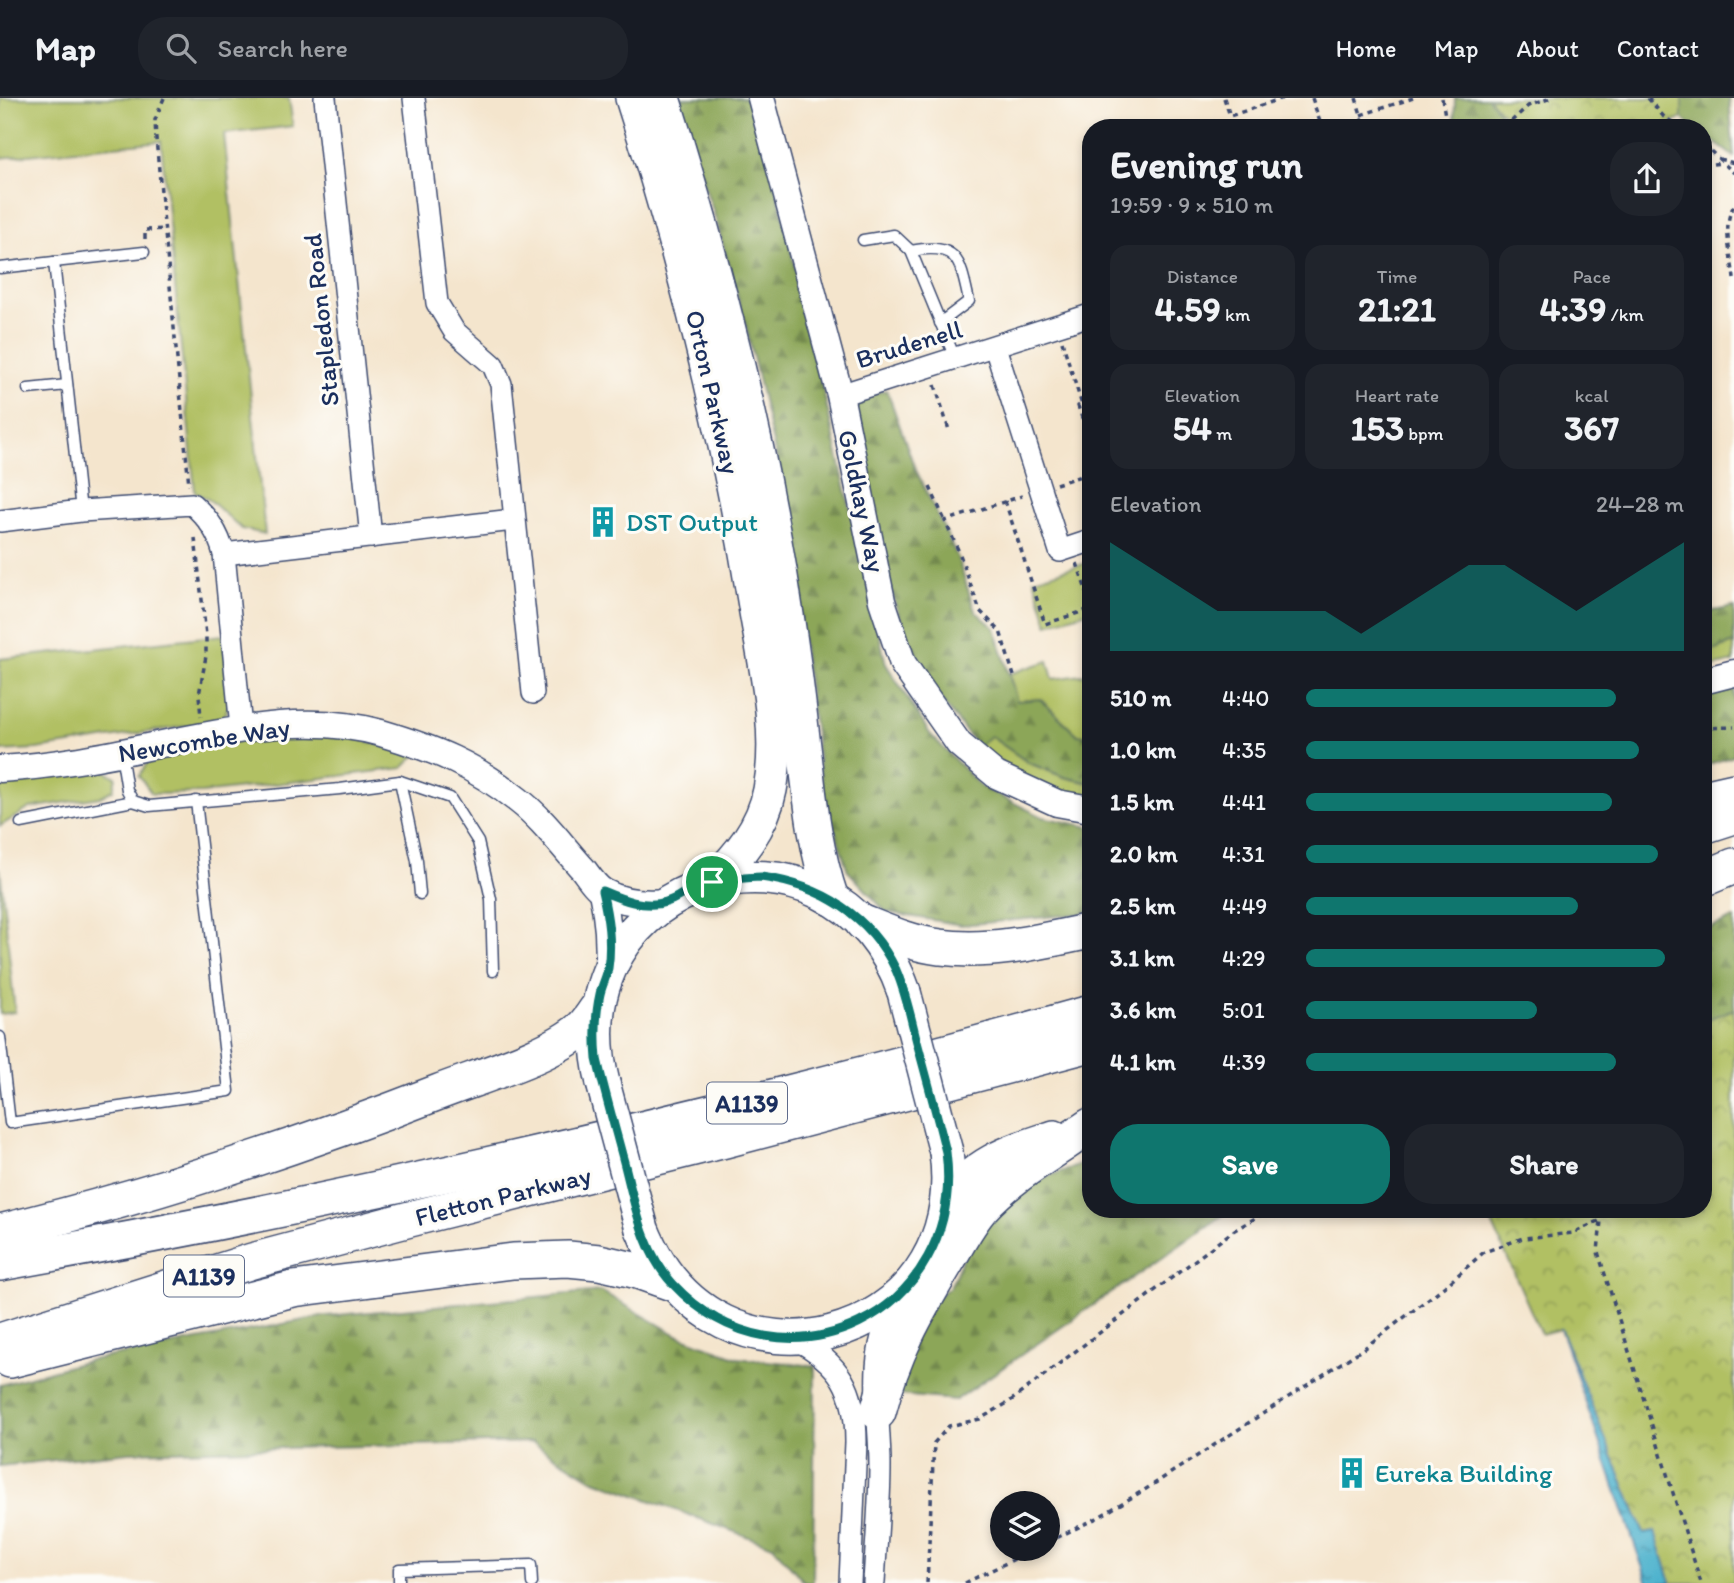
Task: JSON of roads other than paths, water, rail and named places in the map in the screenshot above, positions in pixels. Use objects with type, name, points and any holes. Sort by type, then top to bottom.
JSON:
[{"type":"highway","points":[[1712,796],[1734,791]]},
{"type":"highway","points":[[1712,823],[1734,816]]},
{"type":"highway","points":[[1712,855],[1734,848]]},
{"type":"highway","points":[[1712,875],[1734,866]]},
{"type":"highway","points":[[863,923],[905,940],[941,947],[982,949],[1082,932]]},
{"type":"highway","points":[[0,1231],[93,1210],[203,1177],[391,1111],[532,1056],[583,1027],[596,1010]]},
{"type":"highway","name":"Fletton Parkway","points":[[0,1263],[401,1185],[714,1111],[1082,1015]]},
{"type":"highway","name":"Fletton Parkway","points":[[0,1341],[253,1261],[1082,1046]]},
{"type":"highway","points":[[948,1202],[960,1185],[999,1156],[1082,1129]]},
{"type":"highway","points":[[867,1418],[900,1344],[933,1284],[982,1208],[1003,1187],[1082,1132]]},
{"type":"highway","points":[[0,1362],[293,1289],[513,1261],[568,1259],[599,1262],[638,1271],[672,1283]]},
{"type":"main road","name":"Orton Parkway","points":[[632,98],[660,185],[708,365],[746,552],[769,690],[774,766],[770,794],[755,831],[737,858],[712,882]]},
{"type":"main road","name":"Orton Parkway","points":[[663,98],[719,287],[760,460],[780,571],[813,828],[819,861],[832,899]]},
{"type":"main road","points":[[761,877],[786,880],[832,899],[863,923],[888,955],[904,992],[946,1152],[948,1202],[933,1250],[920,1272],[903,1292],[862,1322],[838,1331],[794,1338],[748,1332],[719,1321],[694,1304],[672,1283],[649,1249],[642,1229],[597,1059],[596,1010],[608,970],[632,932],[666,902],[688,890],[712,882],[761,877]]},
{"type":"street","name":"Stapledon Road","points":[[326,98],[371,537]]},
{"type":"street","points":[[414,98],[438,303],[454,331],[493,365],[501,384],[533,693]]},
{"type":"street","name":"Goldhay Way","points":[[761,98],[840,394],[882,601],[903,664],[959,744],[996,775],[1057,803],[1082,808]]},
{"type":"street","name":"Brudenell","points":[[840,394],[1082,318]]},
{"type":"street","name":"Brudenell","points":[[995,347],[1060,551],[1081,544]]},
{"type":"street","points":[[0,521],[192,504],[207,516],[219,535],[224,554],[241,728]]},
{"type":"street","points":[[224,554],[513,520]]},
{"type":"street","points":[[1712,679],[1734,673]]},
{"type":"street","name":"Newcombe Way","points":[[0,769],[121,753],[241,728],[290,724],[334,725],[378,732],[456,759],[520,801],[602,891]]},
{"type":"street","points":[[602,891],[633,902],[666,902]]},
{"type":"street","points":[[602,891],[608,917],[608,970]]},
{"type":"street","points":[[850,1583],[867,1418],[876,1373],[878,1345],[887,1318],[903,1292]]},
{"type":"street","points":[[794,1338],[818,1351],[835,1368],[867,1418],[880,1483],[874,1583]]},
{"type":"lane","points":[[863,240],[894,235],[911,251],[955,358]]},
{"type":"lane","points":[[911,251],[932,247],[945,249],[961,267],[969,300],[940,323]]},
{"type":"lane","points":[[0,268],[144,252]]},
{"type":"lane","points":[[54,262],[80,512]]},
{"type":"lane","points":[[29,389],[67,385]]},
{"type":"lane","points":[[121,753],[127,790],[133,801]]},
{"type":"lane","points":[[21,824],[133,801],[149,806],[400,781],[450,797],[478,842],[491,899],[493,971]]},
{"type":"lane","points":[[400,781],[417,861],[420,894]]},
{"type":"lane","points":[[0,1037],[10,1122],[229,1091],[196,801]]},
{"type":"lane","points":[[399,1583],[399,1569],[531,1565],[532,1583]]},
{"type":"water","points":[[1560,1328],[1644,1534],[1655,1532],[1671,1583],[1648,1583]]},
{"type":"place","name":"DST Output","points":[[603,522]]},
{"type":"place","name":"Eureka Building","points":[[1352,1473]]}]
